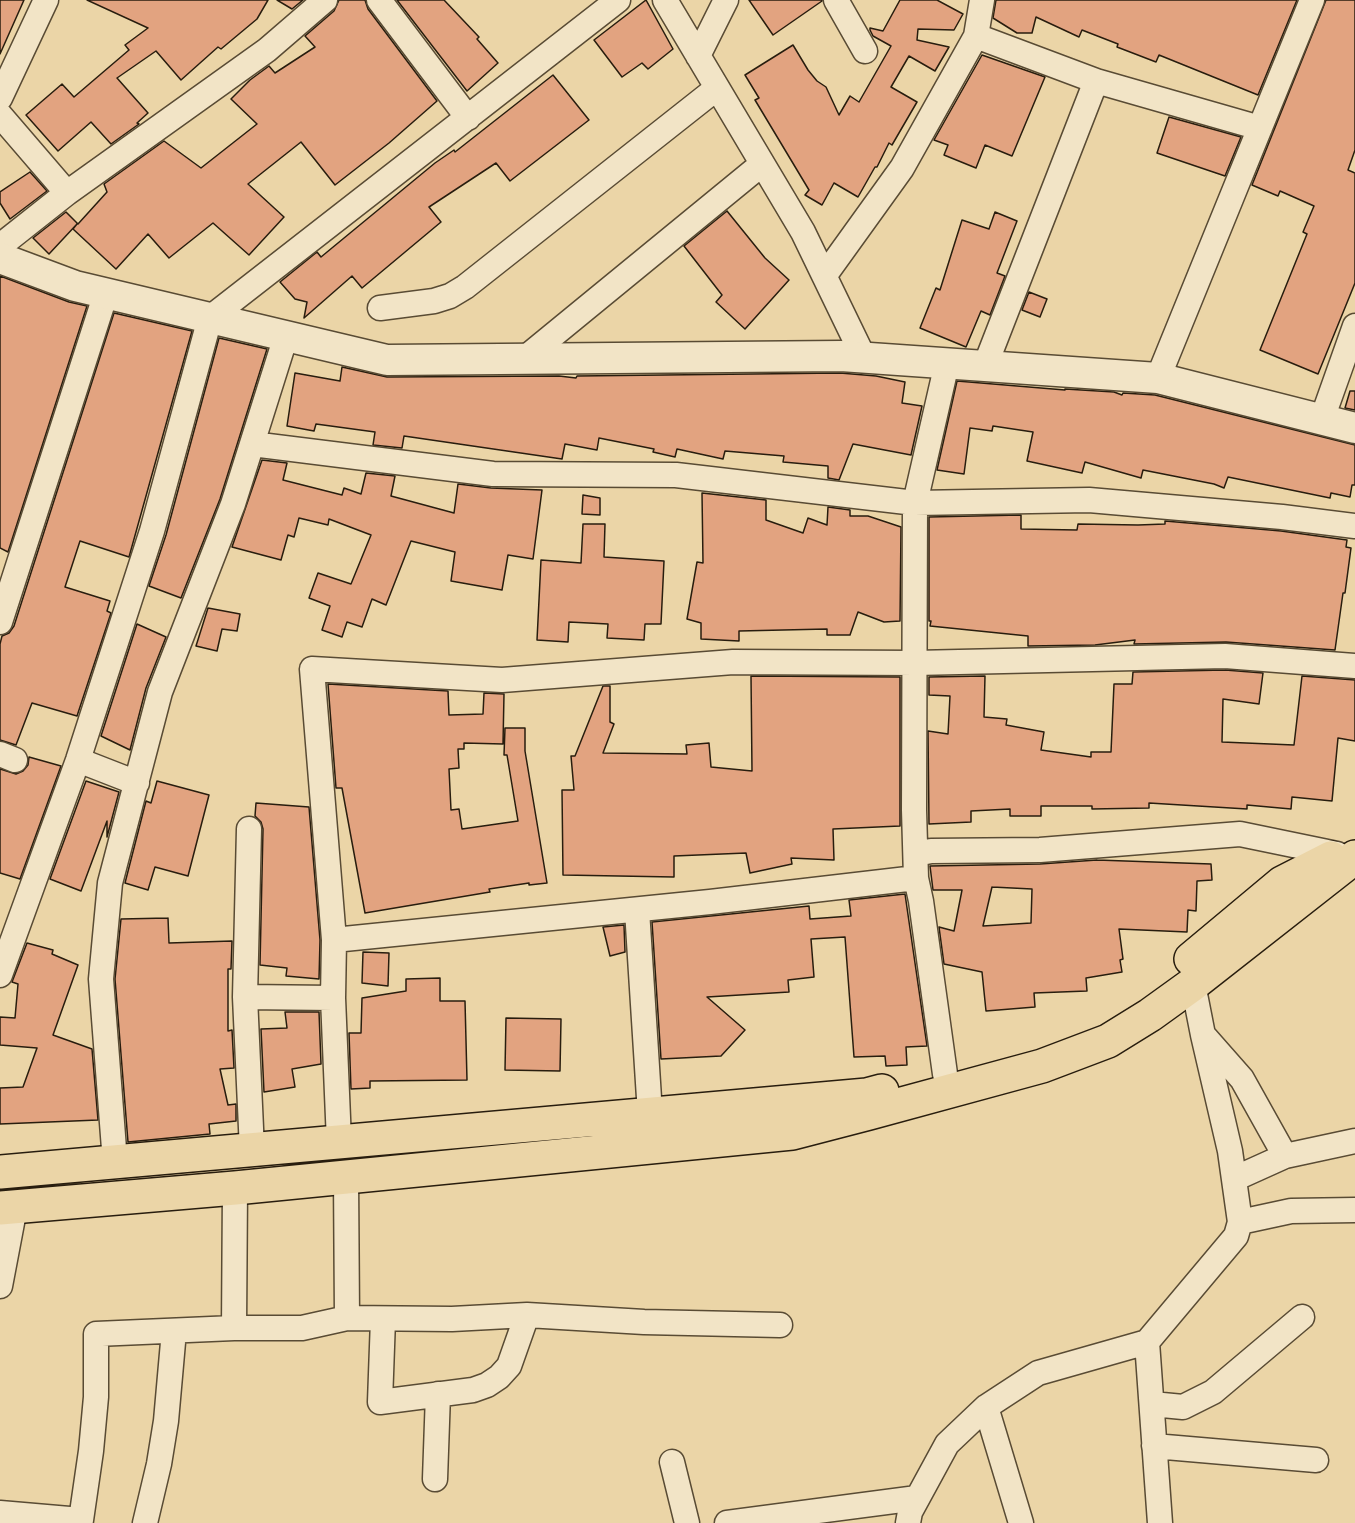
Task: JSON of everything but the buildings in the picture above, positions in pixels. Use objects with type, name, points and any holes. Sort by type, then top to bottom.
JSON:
[{"type":"main road","points":[[0,1172],[867,1095],[1030,1050],[1092,1025],[1137,1001],[1282,884],[1349,854]]},
{"type":"main road","points":[[7,1208],[792,1133],[1042,1066],[1108,1041],[1193,984],[1349,854]]},
{"type":"street","points":[[0,98],[46,0]]},
{"type":"street","points":[[0,246],[66,193],[267,50],[325,0]]},
{"type":"street","points":[[379,0],[468,118]]},
{"type":"street","points":[[0,975],[78,760],[152,531],[210,318],[618,0]]},
{"type":"street","points":[[665,0],[803,232],[864,358]]},
{"type":"street","points":[[698,57],[726,0]]},
{"type":"street","points":[[837,0],[865,51]]},
{"type":"street","points":[[825,275],[902,168],[976,36],[982,0]]},
{"type":"street","points":[[1158,378],[1312,0]]},
{"type":"street","points":[[976,36],[1096,81],[1260,128]]},
{"type":"street","points":[[985,366],[1096,81]]},
{"type":"street","points":[[380,308],[434,301],[450,296],[465,287],[717,88]]},
{"type":"street","points":[[0,116],[66,193]]},
{"type":"street","points":[[524,359],[762,164]]},
{"type":"street","points":[[0,258],[75,286],[387,360],[841,356],[947,363],[1158,378],[1355,428]]},
{"type":"street","points":[[0,622],[106,293]]},
{"type":"street","points":[[115,1162],[101,979],[110,884],[160,692],[233,504],[286,336]]},
{"type":"street","points":[[1322,419],[1352,342]]},
{"type":"street","points":[[945,1074],[916,878],[915,503],[947,363]]},
{"type":"street","points":[[252,444],[493,474],[676,475],[915,503],[1089,500],[1282,517],[1355,526]]},
{"type":"street","points":[[339,1142],[333,998],[334,940],[312,669],[502,680],[733,662],[915,663],[1226,656],[1355,666]]},
{"type":"street","points":[[78,760],[136,783]]},
{"type":"street","points":[[249,829],[245,997],[252,1150]]},
{"type":"street","points":[[916,854],[931,851],[1040,850],[1240,834],[1349,854]]},
{"type":"street","points":[[334,940],[637,910],[916,878]]},
{"type":"street","points":[[637,910],[650,1114]]},
{"type":"street","points":[[908,1523],[910,1512],[947,1444],[986,1407],[1038,1373],[1147,1342],[1236,1236],[1240,1222],[1230,1151],[1193,984]]},
{"type":"street","points":[[245,997],[333,998]]},
{"type":"street","points":[[1203,1035],[1242,1079],[1285,1156]]},
{"type":"street","points":[[1234,1179],[1285,1156],[1355,1141]]},
{"type":"street","points":[[346,1177],[346,1318]]},
{"type":"street","points":[[234,1328],[235,1188]]},
{"type":"street","points":[[0,1286],[7,1208]]},
{"type":"street","points":[[1240,1222],[1291,1211],[1355,1210]]},
{"type":"street","points":[[383,1319],[380,1401],[473,1390],[499,1377],[509,1366],[527,1315]]},
{"type":"street","points":[[0,1513],[33,1520],[81,1520],[96,1397],[96,1334],[234,1328],[302,1328],[346,1318],[452,1319],[527,1315],[644,1322],[780,1325]]},
{"type":"street","points":[[1152,1404],[1183,1407],[1213,1392],[1302,1317]]},
{"type":"street","points":[[145,1523],[159,1464],[166,1421],[174,1331]]},
{"type":"street","points":[[1147,1342],[1160,1523]]},
{"type":"street","points":[[435,1479],[438,1394]]},
{"type":"street","points":[[986,1407],[1021,1523]]},
{"type":"street","points":[[1154,1446],[1316,1460]]},
{"type":"street","points":[[672,1462],[687,1523]]},
{"type":"street","points":[[727,1523],[917,1498]]}]
